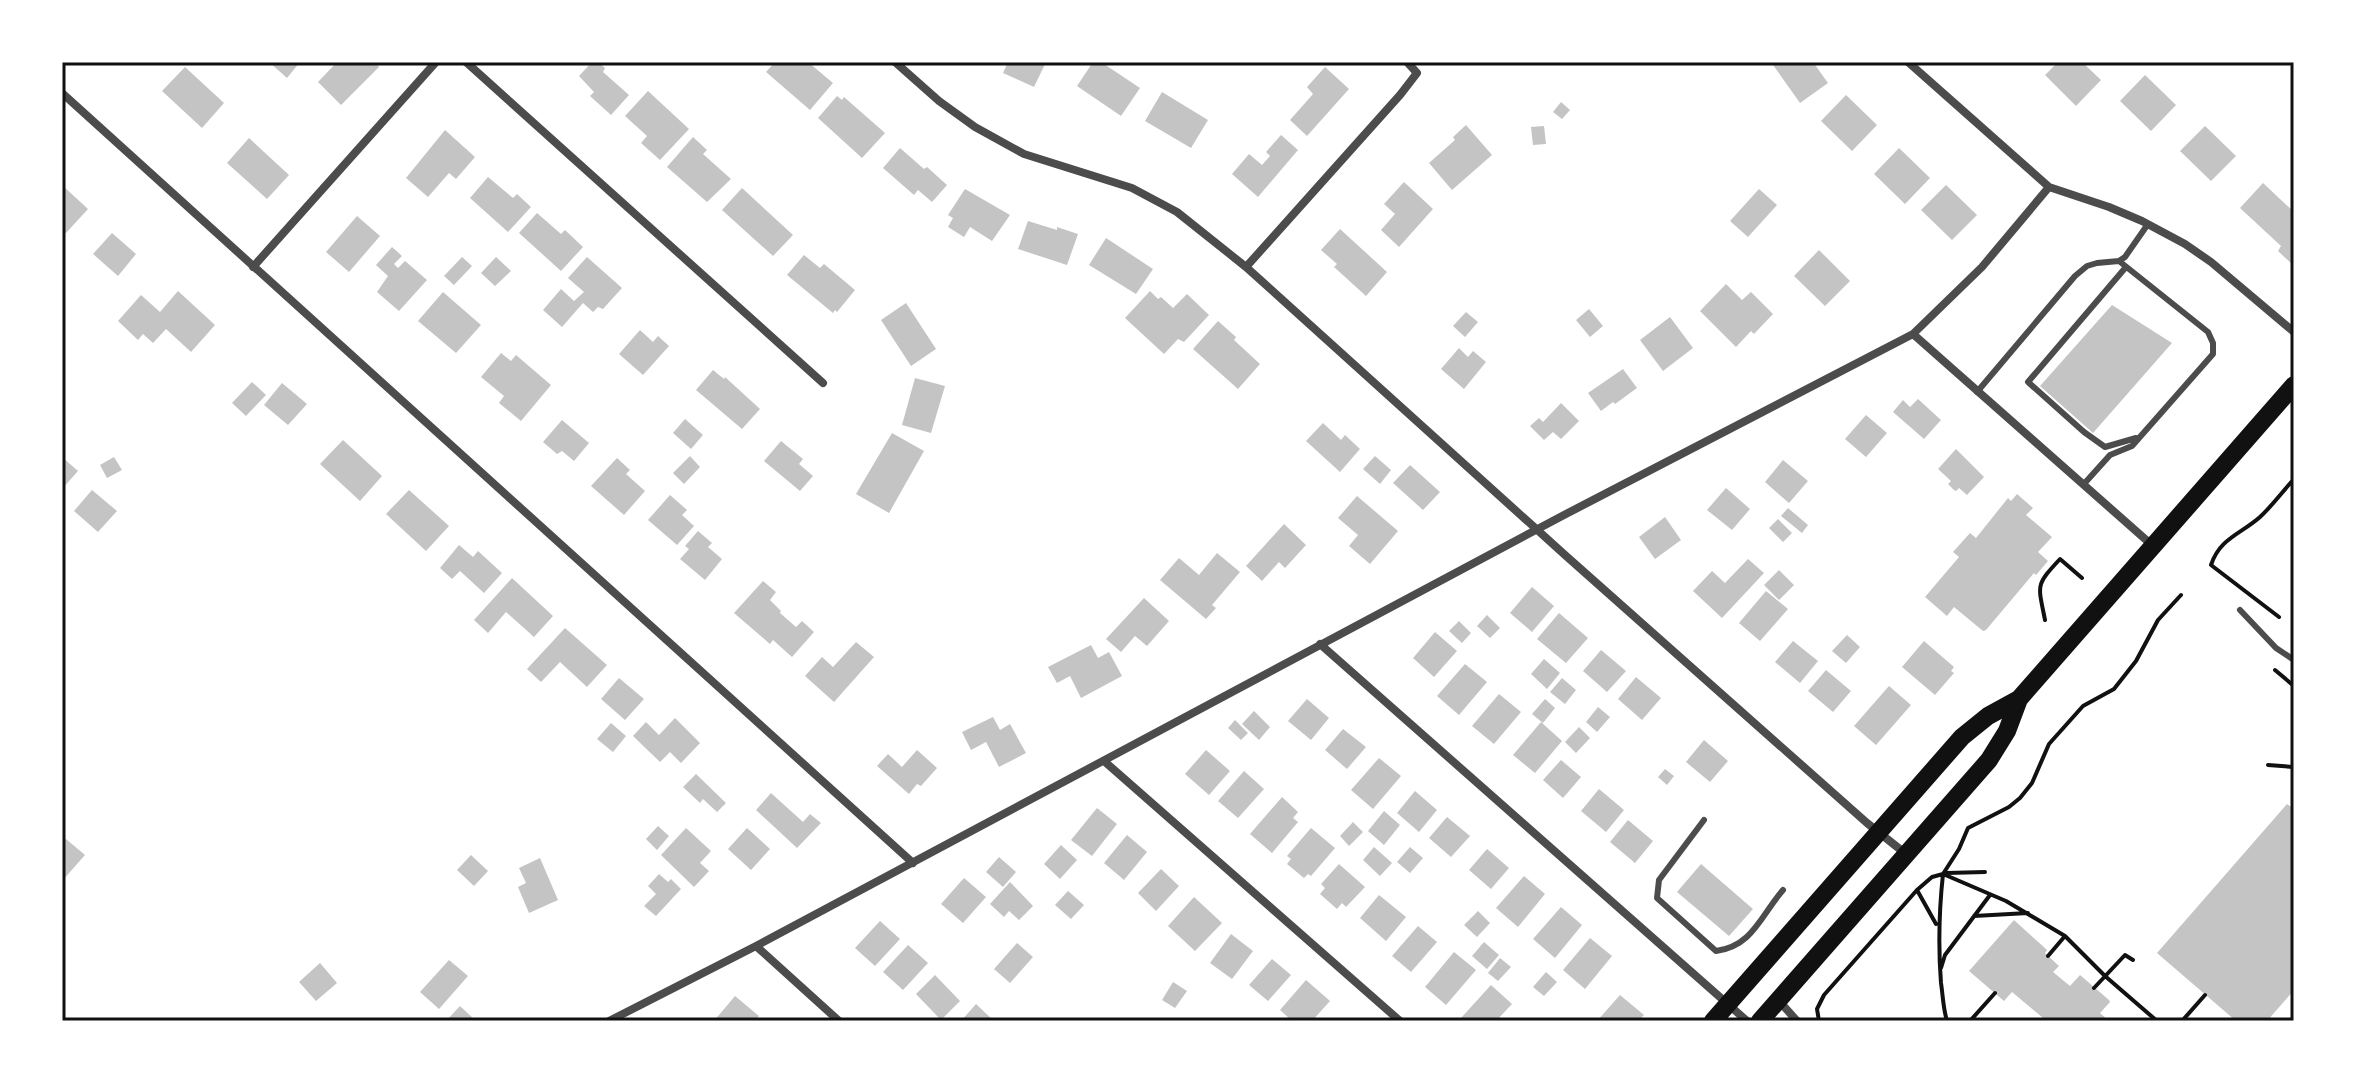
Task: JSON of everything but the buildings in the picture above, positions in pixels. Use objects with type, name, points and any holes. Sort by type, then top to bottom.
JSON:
[{"type":"main road","points":[[1713,1021],[1962,737],[1988,716],[2019,699],[2294,385]]},
{"type":"main road","points":[[1760,1021],[1989,760],[2007,731],[2019,699]]},
{"type":"street","points":[[253,267],[436,62]]},
{"type":"street","points":[[466,62],[823,383]]},
{"type":"street","points":[[895,62],[939,101],[975,127],[1024,154],[1132,188],[1177,212],[1246,267],[1906,854]]},
{"type":"street","points":[[1246,267],[1400,95],[1417,73],[1407,62]]},
{"type":"street","points":[[1908,62],[2049,187],[2148,224],[2185,244],[2294,332]]},
{"type":"street","points":[[62,93],[913,863]]},
{"type":"street","points":[[609,1021],[913,863],[1537,529],[1913,334],[1982,267],[2049,187]]},
{"type":"street","points":[[1913,334],[2154,546]]},
{"type":"street","points":[[1320,644],[1747,1021]]},
{"type":"street","points":[[1104,761],[1400,1021]]},
{"type":"street","points":[[756,946],[839,1021]]},
{"type":"street","points":[[1778,1000],[1797,1021]]},
{"type":"lane","points":[[1977,392],[2075,276],[2087,266],[2119,261],[2125,257],[2148,224]]},
{"type":"lane","points":[[2083,485],[2110,455],[2132,446],[2213,354],[2213,343],[2208,332],[2119,261]]},
{"type":"lane","points":[[2126,267],[2028,382],[2105,447],[2139,437]]},
{"type":"lane","points":[[2240,610],[2276,648],[2294,660]]},
{"type":"lane","points":[[1704,820],[1659,880],[1657,898],[1716,951],[1732,949],[1749,937],[1783,890]]},
{"type":"path","points":[[2279,617],[2211,565],[2215,553],[2243,527],[2259,518],[2294,479]]},
{"type":"path","points":[[2045,620],[2039,591],[2042,580],[2060,559],[2082,578]]},
{"type":"path","points":[[1947,1021],[1938,926],[1943,874],[1968,828],[2020,798],[2032,783],[2049,744],[2083,706],[2114,689],[2136,661],[2158,620],[2181,595]]},
{"type":"path","points":[[2275,670],[2294,686]]},
{"type":"path","points":[[2268,765],[2294,767]]},
{"type":"path","points":[[1956,833],[1965,835]]},
{"type":"path","points":[[1819,1021],[1817,1009],[1824,995],[1917,890],[1932,877],[1943,874],[1985,872]]},
{"type":"path","points":[[1943,874],[2029,913],[2065,936],[2157,1021]]},
{"type":"path","points":[[1917,890],[1938,926]]},
{"type":"path","points":[[1940,972],[1945,955],[1990,895]]},
{"type":"path","points":[[1974,916],[2029,913]]},
{"type":"path","points":[[2048,956],[2065,936]]},
{"type":"path","points":[[2094,988],[2125,955],[2133,960]]},
{"type":"path","points":[[1970,1021],[1995,993]]},
{"type":"path","points":[[2182,1021],[2205,995]]},
{"type":"path","points":[[2144,1021],[2150,1015]]}]
